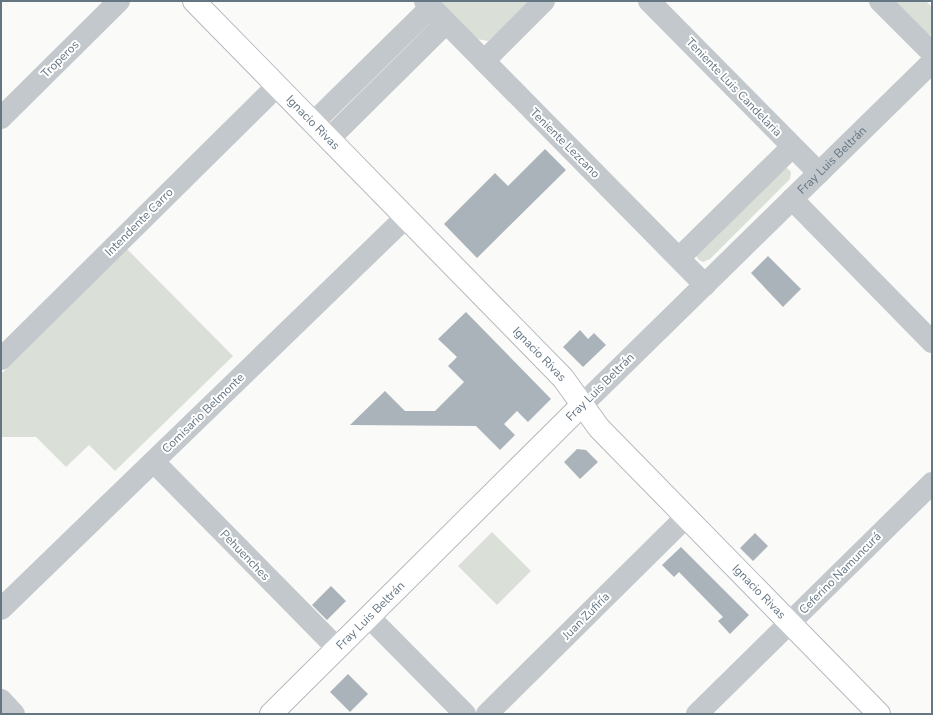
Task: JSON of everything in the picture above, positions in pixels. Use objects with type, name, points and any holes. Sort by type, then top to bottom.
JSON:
[{"type":"main road","name":"Ignacio Rivas","points":[[194,1],[563,378],[599,428],[879,714]]},
{"type":"main road","name":"Fray Luis Beltrán","points":[[271,714],[582,405]]},
{"type":"street","name":"Troperos","points":[[1,118],[119,1]]},
{"type":"street","points":[[484,61],[544,1]]},
{"type":"street","name":"Teniente Luis Candelaria","points":[[649,1],[819,173]]},
{"type":"street","points":[[880,1],[932,53]]},
{"type":"street","points":[[314,123],[428,4]]},
{"type":"street","name":"Teniente Lezcano","points":[[428,4],[705,285]]},
{"type":"street","points":[[329,139],[446,23]]},
{"type":"street","name":"Fray Luis Beltrán","points":[[582,405],[932,62]]},
{"type":"street","name":"Intendente Carro","points":[[1,359],[277,86]]},
{"type":"street","points":[[679,258],[792,147]]},
{"type":"street","points":[[792,199],[932,342]]},
{"type":"street","name":"Comisario Belmonte","points":[[1,609],[406,217]]},
{"type":"street","name":"Pehuenches","points":[[154,462],[337,648]]},
{"type":"street","name":"Ceferino Namuncurá","points":[[698,714],[932,483]]},
{"type":"street","name":"Juan Zufiría","points":[[487,714],[686,517]]},
{"type":"street","points":[[369,617],[465,714]]},
{"type":"street","points":[[1,700],[14,714]]},
{"type":"shaded area","points":[[438,1],[532,1],[488,41],[477,39]]},
{"type":"shaded area","points":[[892,1],[926,1],[932,7],[932,35],[926,34]]},
{"type":"shaded area","points":[[786,167],[791,172],[790,179],[710,259],[703,262],[699,260],[696,256]]},
{"type":"shaded area","points":[[127,249],[233,356],[115,471],[89,445],[66,467],[36,437],[1,437],[1,374]]},
{"type":"shaded area","points":[[492,532],[531,571],[497,605],[458,566]]},
{"type":"building","points":[[545,149],[566,170],[477,258],[444,224],[495,173],[508,186]]},
{"type":"building","points":[[768,256],[801,289],[783,307],[751,273]]},
{"type":"building","points":[[466,312],[551,399],[528,422],[517,411],[504,424],[515,435],[500,450],[476,426],[350,425],[385,391],[405,411],[435,411],[464,382],[448,366],[457,357],[438,339]]},
{"type":"building","points":[[580,330],[588,339],[594,333],[606,345],[583,367],[563,347]]},
{"type":"building","points":[[577,449],[586,450],[598,462],[580,479],[564,462]]},
{"type":"building","points":[[755,533],[768,546],[753,561],[740,548]]},
{"type":"building","points":[[681,547],[749,615],[730,634],[718,621],[723,617],[679,572],[674,577],[662,565]]},
{"type":"building","points":[[331,586],[346,601],[327,620],[312,605]]},
{"type":"building","points":[[348,674],[368,694],[350,712],[330,692]]}]
